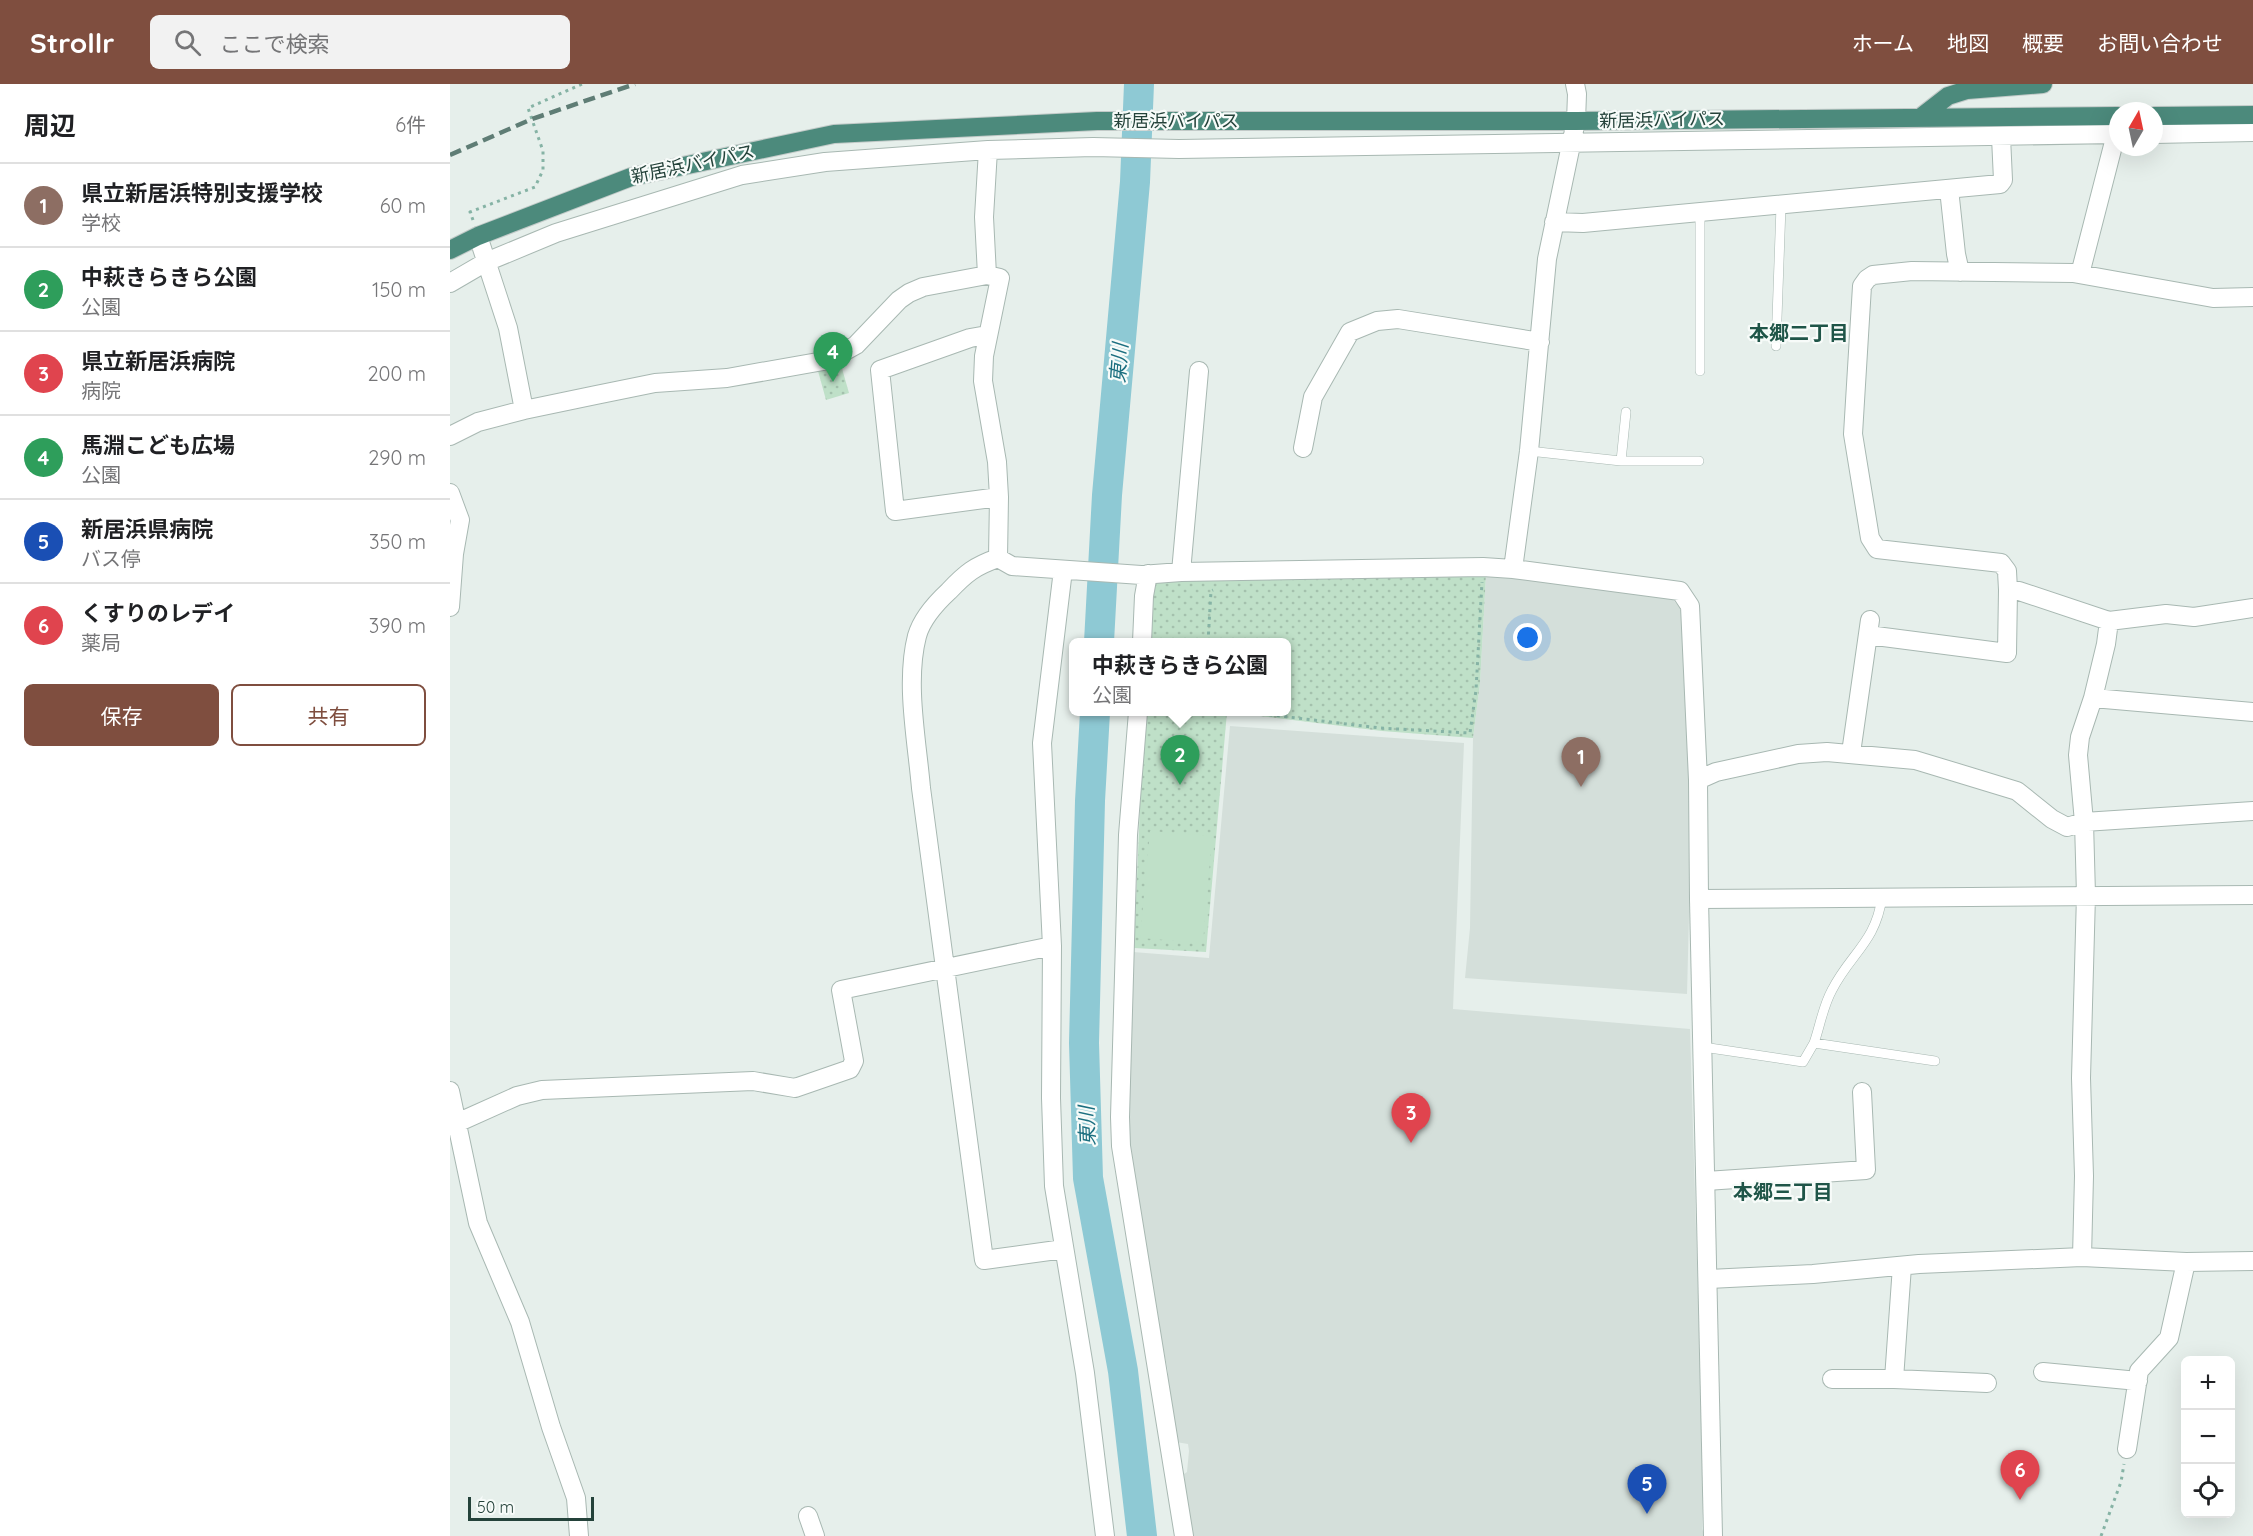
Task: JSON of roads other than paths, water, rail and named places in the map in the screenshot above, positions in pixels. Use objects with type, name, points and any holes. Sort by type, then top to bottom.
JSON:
[{"type":"highway","points":[[1921,117],[1947,90],[2043,84]]},
{"type":"highway","points":[[2163,116],[2253,115]]},
{"type":"highway","name":"新居浜バイパス","points":[[450,250],[478,236],[631,177],[834,134],[1097,121],[1575,121],[2109,116]]},
{"type":"street","points":[[1513,569],[1529,451],[1547,260],[1575,121],[1577,94],[1575,84]]},
{"type":"street","points":[[2163,134],[2253,132]]},
{"type":"street","points":[[450,283],[486,262],[556,233],[742,175],[825,162],[988,150],[1094,147],[1179,148],[2109,134]]},
{"type":"street","points":[[1554,222],[1583,224],[2000,184],[2003,180],[2001,137]]},
{"type":"street","points":[[987,274],[984,217],[988,150]]},
{"type":"street","points":[[2080,274],[2111,156]]},
{"type":"street","points":[[1949,189],[1960,272]]},
{"type":"street","points":[[478,236],[508,328],[524,410]]},
{"type":"street","points":[[1851,753],[1869,627],[2007,653],[2007,571],[2001,564],[1877,549],[1870,538],[1853,434],[1862,286],[1867,279],[1873,275],[1912,271],[2080,274],[2213,298],[2253,297]]},
{"type":"street","points":[[450,436],[478,422],[524,410],[654,384],[728,378],[829,360],[856,345],[899,300],[909,293],[923,287],[987,274],[1000,278],[987,334],[982,381],[997,462],[998,558]]},
{"type":"street","points":[[1303,448],[1313,397],[1350,332],[1377,321],[1398,319],[1540,342]]},
{"type":"street","points":[[987,334],[880,370],[895,511],[999,497]]},
{"type":"street","points":[[1181,572],[1199,371]]},
{"type":"street","points":[[450,493],[460,520],[454,554],[450,607]]},
{"type":"street","points":[[998,558],[1012,566],[1144,574],[1483,567],[1680,591],[1690,606],[1698,780],[1713,1536]]},
{"type":"street","points":[[998,558],[967,572],[926,616],[917,635],[913,668],[914,713],[921,788],[984,1260],[1064,1249]]},
{"type":"street","points":[[1069,570],[1042,744],[1052,946],[1053,1175],[1085,1373],[1105,1536]]},
{"type":"street","points":[[1142,638],[1144,574]]},
{"type":"street","points":[[2008,591],[2019,591],[2109,621],[2166,614],[2194,616],[2253,608]]},
{"type":"street","points":[[2082,1257],[2084,1176],[2081,1078],[2086,896],[2084,822],[2078,755],[2080,737],[2093,698],[2106,644],[2109,621]]},
{"type":"street","points":[[2093,698],[2253,712]]},
{"type":"street","points":[[1138,716],[1128,835],[1121,1146],[1184,1536]]},
{"type":"street","points":[[1698,780],[1716,772],[1798,754],[1851,753],[1915,760],[1962,772],[2017,791],[2052,819],[2067,827],[2084,822],[2253,811]]},
{"type":"street","points":[[1699,899],[2253,895]]},
{"type":"street","points":[[454,1124],[517,1096],[542,1090],[753,1081],[795,1088],[850,1069],[854,1061],[841,990],[1052,946]]},
{"type":"street","points":[[450,1091],[454,1124],[478,1223],[520,1322],[551,1427],[576,1498],[579,1536]]},
{"type":"street","points":[[1706,1181],[1866,1170],[1862,1092]]},
{"type":"street","points":[[1709,1279],[2082,1257],[2186,1262],[2253,1261]]},
{"type":"street","points":[[2127,1449],[2139,1371],[2169,1338],[2186,1262]]},
{"type":"street","points":[[1894,1379],[1902,1266]]},
{"type":"street","points":[[2043,1372],[2138,1381]]},
{"type":"street","points":[[1832,1379],[1987,1383]]},
{"type":"street","points":[[808,1516],[815,1536]]},
{"type":"lane","points":[[1776,346],[1780,206]]},
{"type":"lane","points":[[1700,213],[1700,371]]},
{"type":"lane","points":[[1621,460],[1626,412]]},
{"type":"lane","points":[[1529,451],[1621,460],[1699,461]]},
{"type":"lane","points":[[1703,1047],[1803,1062],[1815,1043],[1831,990],[1872,934],[1881,909],[1882,897]]},
{"type":"lane","points":[[1815,1043],[1935,1061]]},
{"type":"waterway","name":"東川","points":[[1099,638],[1107,495],[1135,182],[1139,84]]},
{"type":"waterway","name":"東川","points":[[1095,716],[1090,801],[1084,1043],[1088,1178],[1123,1371],[1142,1536]]},
{"type":"railway","points":[[450,155],[532,119],[635,84]]},
{"type":"place","name":"馬淵こども広場","points":[[833,382]]},
{"type":"place","name":"中萩きらきら公園","points":[[1180,785]]},
{"type":"place","name":"県立新居浜特別支援学校","points":[[1581,787]]},
{"type":"place","name":"県立新居浜病院","points":[[1411,1143]]},
{"type":"place","name":"くすりのレデイ","points":[[2020,1500]]},
{"type":"place","name":"新居浜県病院","points":[[1647,1514]]},
{"type":"district","name":"本郷二丁目","points":[[1799,333]]},
{"type":"district","name":"本郷三丁目","points":[[1783,1192]]}]
